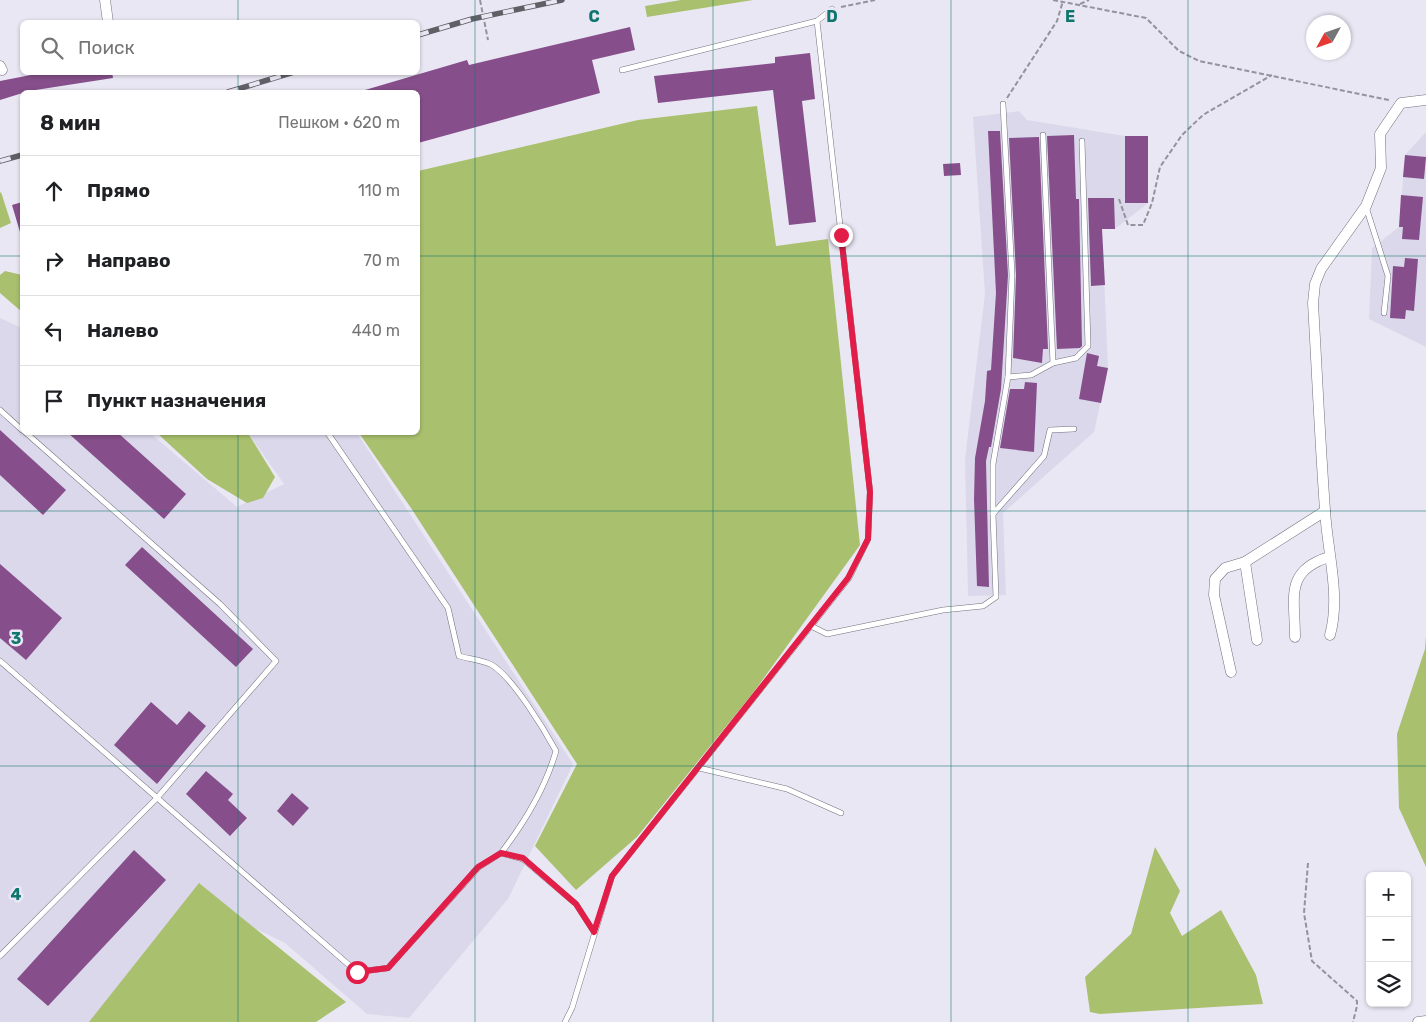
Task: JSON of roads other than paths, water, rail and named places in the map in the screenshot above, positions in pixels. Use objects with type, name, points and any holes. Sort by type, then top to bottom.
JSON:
[{"type":"street","points":[[105,0],[108,20]]},
{"type":"street","points":[[1330,635],[1334,621],[1325,510],[1313,303],[1315,284],[1321,270],[1366,206],[1381,168],[1380,134],[1401,103],[1426,100]]},
{"type":"street","points":[[1232,672],[1214,595],[1215,579],[1225,568],[1245,562],[1325,510]]},
{"type":"street","points":[[1295,637],[1294,587],[1302,571],[1312,562],[1329,557]]},
{"type":"street","points":[[1245,562],[1257,640]]},
{"type":"street","points":[[1418,1022],[1426,1021]]},
{"type":"lane","points":[[622,70],[817,21],[832,9]]},
{"type":"lane","points":[[564,1022],[572,1008],[612,876],[848,578],[868,539],[870,492],[817,21]]},
{"type":"lane","points":[[811,626],[827,634],[942,610],[983,606],[996,598],[993,464],[1008,376],[1012,275],[1003,104]]},
{"type":"lane","points":[[1043,135],[1052,363]]},
{"type":"lane","points":[[1008,376],[1031,375],[1052,363],[1076,358],[1088,346],[1082,141]]},
{"type":"lane","points":[[1366,206],[1388,276],[1384,313]]},
{"type":"lane","points":[[0,410],[20,428]]},
{"type":"lane","points":[[993,514],[1044,456],[1050,430],[1074,429]]},
{"type":"lane","points":[[0,956],[157,798],[276,660],[220,604],[29,435]]},
{"type":"lane","points":[[0,661],[357,972],[388,968],[478,867],[501,853],[521,826],[549,775],[556,751],[545,729],[517,691],[492,665],[458,656],[448,608],[329,435]]},
{"type":"lane","points":[[699,768],[786,788],[841,814]]},
{"type":"lane","points":[[501,853],[523,858],[576,904],[594,932]]},
{"type":"railway","points":[[420,34],[472,19],[562,0]]},
{"type":"railway","points":[[235,90],[284,75]]},
{"type":"railway","points":[[0,161],[20,156]]}]
